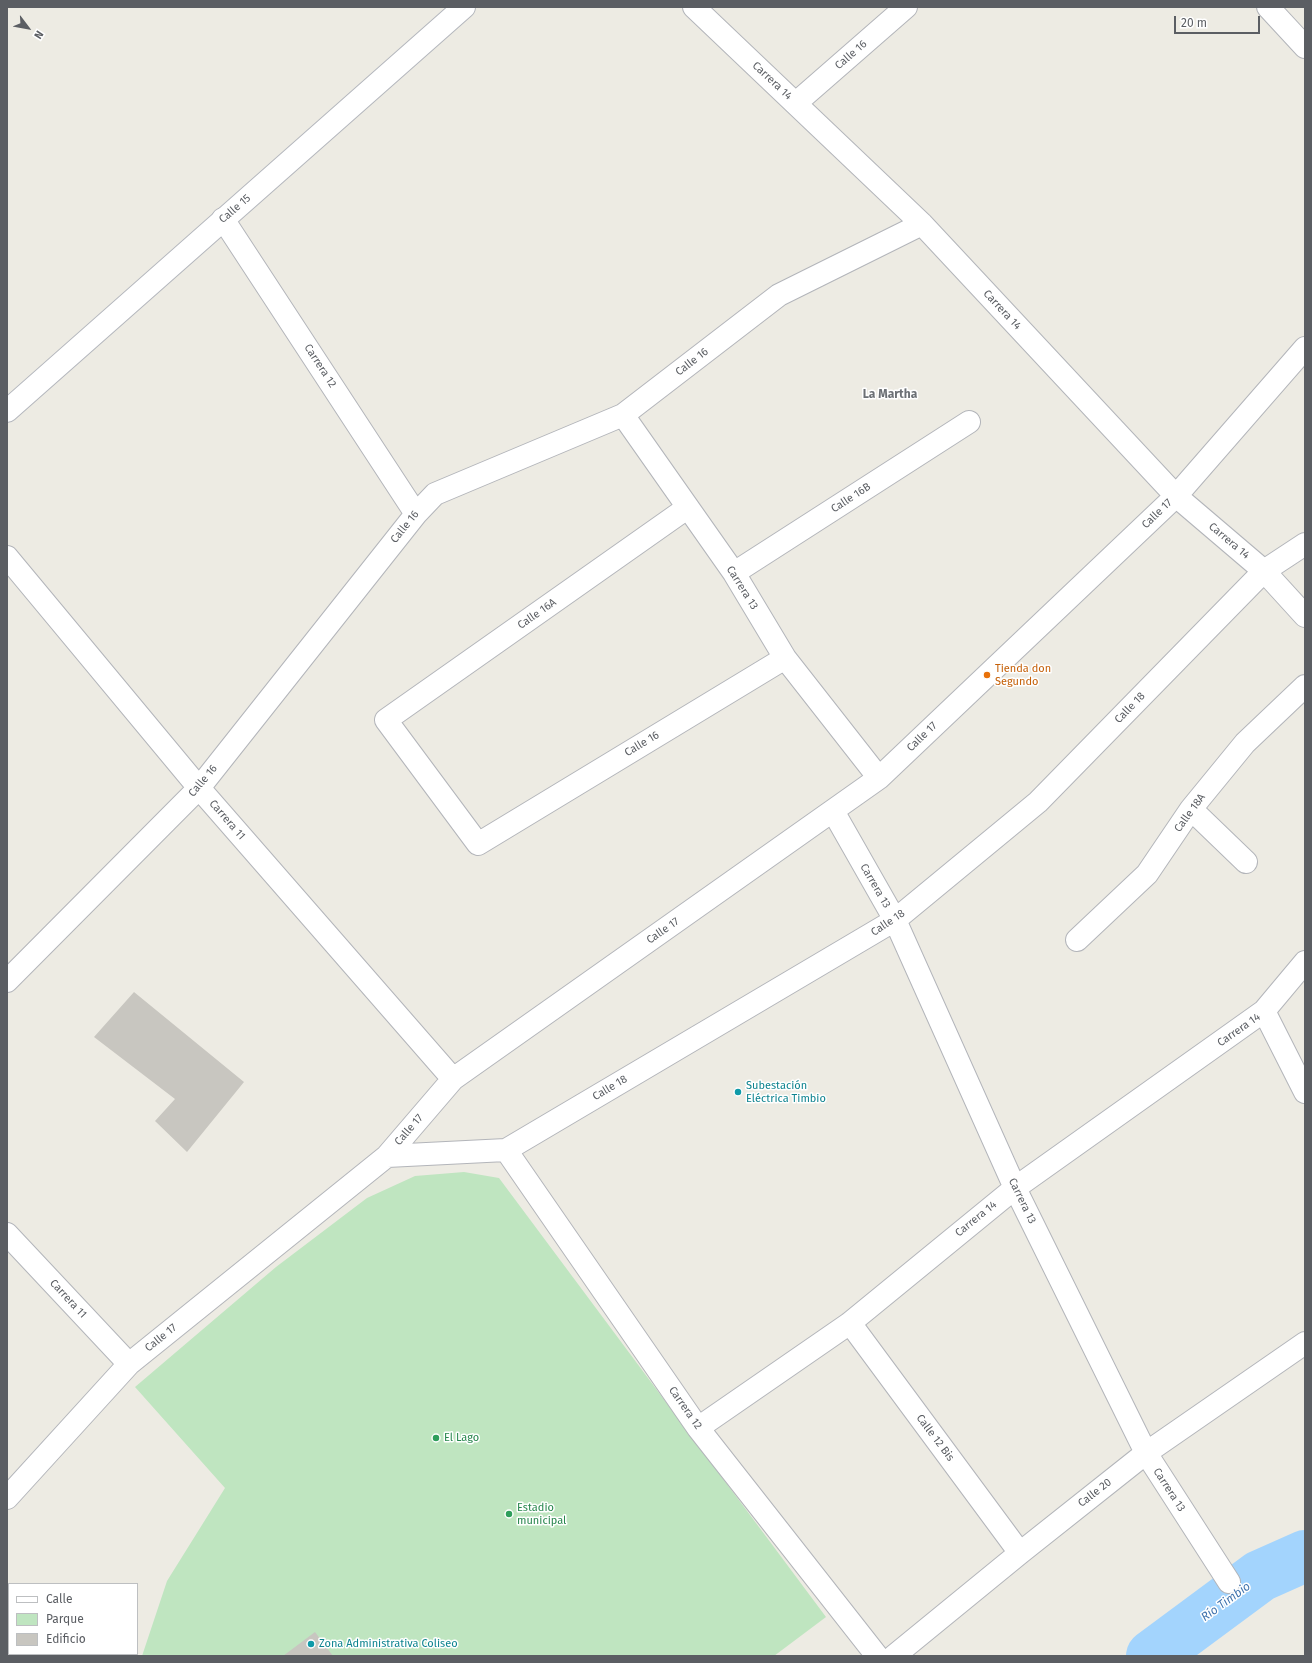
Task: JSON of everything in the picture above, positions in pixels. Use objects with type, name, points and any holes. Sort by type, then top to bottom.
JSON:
[{"type":"street","name":"Calle 15","points":[[7,410],[464,7]]},
{"type":"street","name":"Carrera 14","points":[[694,7],[922,224],[1176,496],[1264,571],[1305,616]]},
{"type":"street","name":"Calle 16","points":[[796,103],[906,7]]},
{"type":"street","points":[[1268,7],[1305,46]]},
{"type":"street","name":"Carrera 12","points":[[224,219],[416,514]]},
{"type":"street","name":"Calle 16","points":[[7,981],[199,788],[416,514],[435,494],[623,415],[779,295],[922,224]]},
{"type":"street","name":"Calle 17","points":[[7,1498],[129,1364],[386,1156],[453,1079],[879,778],[1176,496],[1305,348]]},
{"type":"street","name":"Carrera 13","points":[[623,415],[734,573],[785,658],[879,778]]},
{"type":"street","name":"Calle 16B","points":[[734,573],[969,422]]},
{"type":"street","name":"Calle 16A","points":[[478,844],[386,720],[687,508]]},
{"type":"street","name":"Calle 18","points":[[386,1156],[506,1150],[895,920],[1038,802],[1264,571],[1305,544]]},
{"type":"street","name":"Carrera 11","points":[[7,557],[199,788],[453,1079]]},
{"type":"street","name":"Calle 16","points":[[478,844],[785,658]]},
{"type":"street","name":"Calle 18A","points":[[1077,940],[1147,874],[1191,809],[1245,743],[1305,686]]},
{"type":"street","points":[[1191,809],[1246,862]]},
{"type":"street","name":"Carrera 13","points":[[833,811],[895,920],[1015,1188],[1146,1454],[1229,1582]]},
{"type":"street","name":"Carrera 14","points":[[698,1428],[850,1323],[1015,1188],[1264,1012],[1305,962]]},
{"type":"street","points":[[1264,1012],[1305,1092]]},
{"type":"street","name":"Carrera 12","points":[[506,1150],[698,1428],[877,1656]]},
{"type":"street","name":"Carrera 11","points":[[7,1234],[129,1364]]},
{"type":"street","name":"Calle 12 Bis","points":[[850,1323],[1020,1553]]},
{"type":"street","name":"Calle 20","points":[[894,1656],[1020,1553],[1146,1454],[1305,1343]]},
{"type":"green space","name":"El Lago","points":[[464,1172],[499,1178],[826,1617],[774,1656],[142,1656],[167,1581],[225,1488],[135,1387],[276,1267],[367,1198],[415,1176]]},
{"type":"building","points":[[134,992],[244,1082],[187,1152],[155,1121],[175,1099],[94,1037]]},
{"type":"building","name":"Zona Administrativa Coliseo","points":[[315,1632],[333,1656],[283,1656]]},
{"type":"waterway","name":"Río Timbio","points":[[1152,1656],[1260,1576],[1305,1556]]},
{"type":"place","name":"Tienda don Segundo","points":[[987,675]]},
{"type":"place","name":"Subestación Eléctrica Timbio","points":[[738,1092]]},
{"type":"place","name":"El Lago","points":[[436,1438]]},
{"type":"place","name":"Estadio municipal","points":[[509,1514]]},
{"type":"place","name":"Zona Administrativa Coliseo","points":[[311,1644]]},
{"type":"district","name":"La Martha","points":[[890,395]]}]
